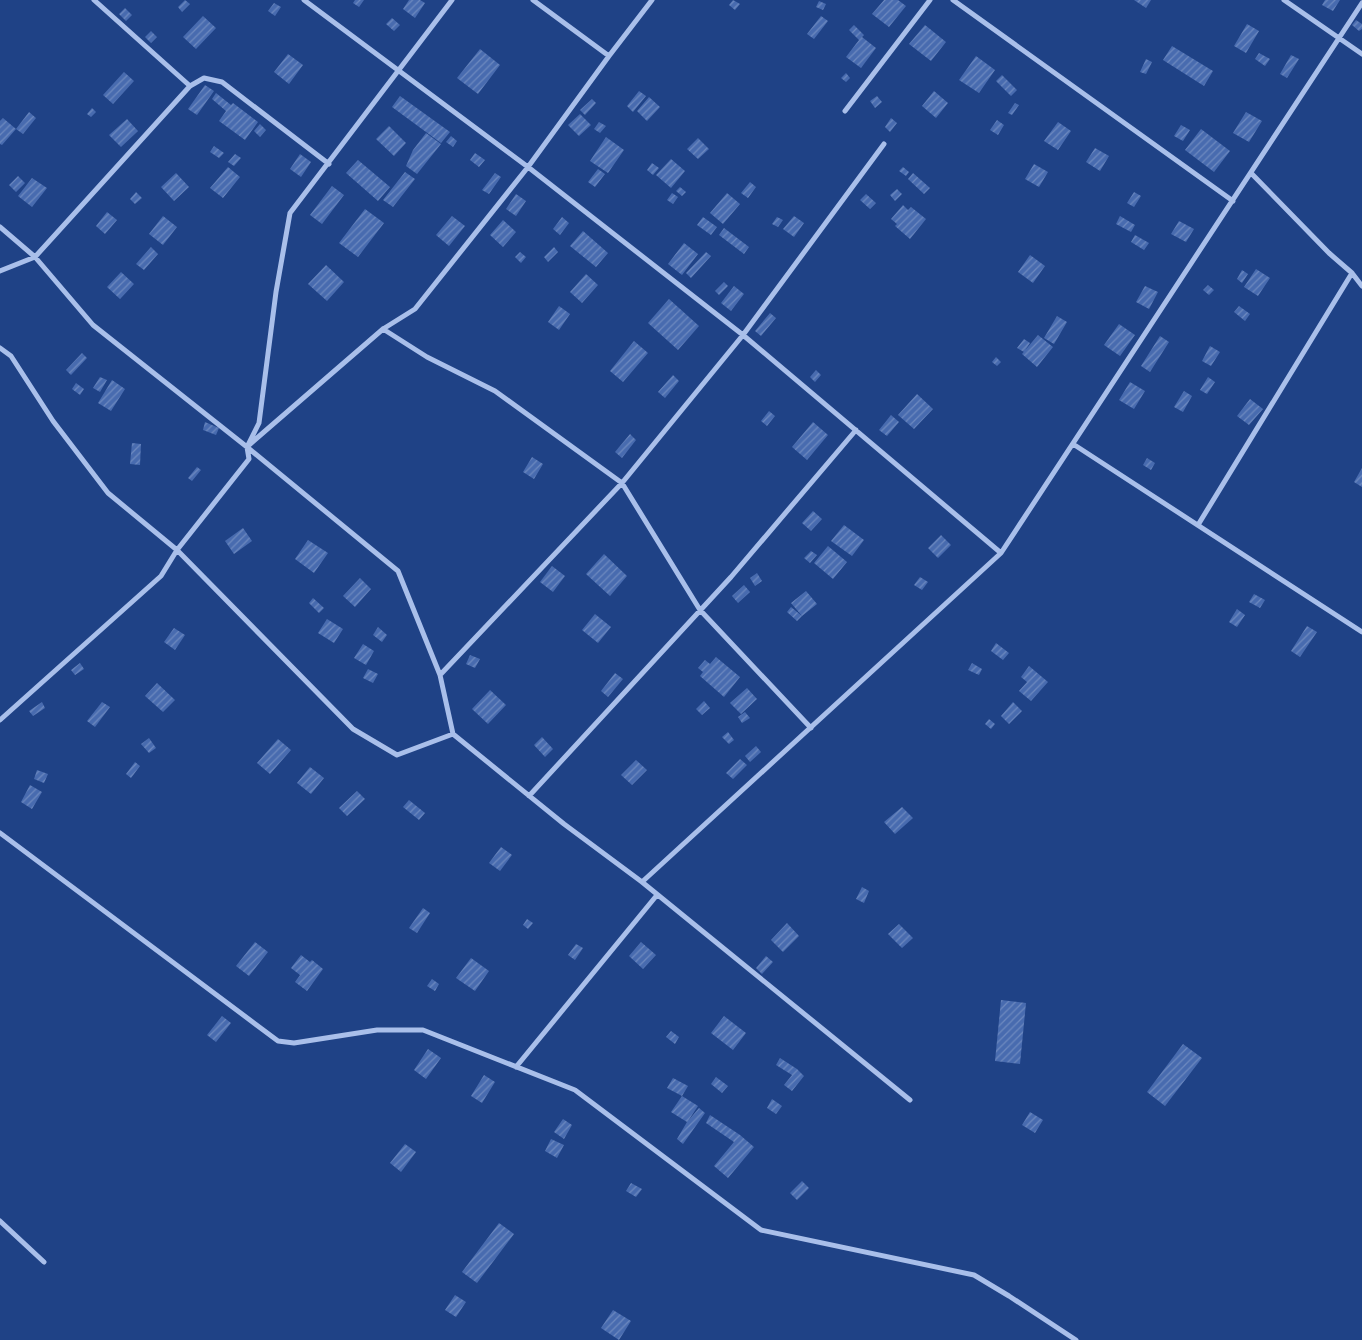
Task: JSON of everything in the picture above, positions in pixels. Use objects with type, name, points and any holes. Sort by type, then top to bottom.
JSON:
[{"type":"street","points":[[94,0],[190,86]]},
{"type":"street","points":[[304,0],[528,167],[743,335],[1001,553]]},
{"type":"street","points":[[0,720],[160,576],[177,550],[249,459],[247,447],[259,423],[276,292],[290,213],[452,0]]},
{"type":"street","points":[[533,0],[609,56]]},
{"type":"street","points":[[247,447],[383,329],[415,309],[528,167],[652,0]]},
{"type":"street","points":[[845,111],[930,0]]},
{"type":"street","points":[[953,0],[1233,201]]},
{"type":"street","points":[[1284,0],[1362,54]]},
{"type":"street","points":[[642,882],[1001,553],[1362,3]]},
{"type":"street","points":[[0,271],[35,257],[190,86],[204,78],[222,82],[329,164]]},
{"type":"street","points":[[440,675],[622,482],[743,335],[884,144]]},
{"type":"street","points":[[1251,173],[1330,253],[1352,272],[1362,286]]},
{"type":"street","points":[[0,227],[35,257],[93,325],[247,447],[398,571],[440,675],[453,734],[564,824],[642,882],[910,1100]]},
{"type":"street","points":[[1198,525],[1352,272]]},
{"type":"street","points":[[383,329],[427,357],[495,391],[622,482],[700,610],[811,728]]},
{"type":"street","points":[[0,348],[11,356],[53,421],[108,493],[177,550],[353,728],[397,754],[453,734]]},
{"type":"street","points":[[530,796],[731,576],[856,430]]},
{"type":"street","points":[[1073,444],[1362,632]]},
{"type":"street","points":[[0,833],[278,1041],[294,1043],[377,1030],[423,1030],[575,1090],[761,1230],[974,1275],[1076,1340]]},
{"type":"street","points":[[516,1067],[657,895]]},
{"type":"street","points":[[0,1221],[44,1262]]},
{"type":"building","points":[[185,0],[190,4],[182,12],[178,7]]},
{"type":"building","points":[[355,0],[364,0],[359,7],[353,3]]},
{"type":"building","points":[[409,0],[420,0],[425,3],[415,18],[403,9]]},
{"type":"building","points":[[733,0],[740,4],[735,10],[729,5]]},
{"type":"building","points":[[884,0],[898,0],[906,6],[889,27],[872,14]]},
{"type":"building","points":[[1134,0],[1151,0],[1146,8]]},
{"type":"building","points":[[1325,0],[1340,0],[1333,11],[1322,5]]},
{"type":"building","points":[[819,1],[826,4],[823,10],[816,7]]},
{"type":"building","points":[[274,3],[281,7],[275,16],[268,11]]},
{"type":"building","points":[[125,8],[132,15],[126,21],[119,14]]},
{"type":"building","points":[[203,16],[216,28],[196,49],[183,37]]},
{"type":"building","points":[[821,16],[828,21],[814,39],[807,34]]},
{"type":"building","points":[[392,18],[400,25],[394,31],[386,24]]},
{"type":"building","points":[[1356,20],[1362,24],[1362,29],[1359,31],[1352,25]]},
{"type":"building","points":[[1247,24],[1259,31],[1246,53],[1234,46]]},
{"type":"building","points":[[854,25],[864,35],[862,37],[876,48],[861,68],[846,57],[859,40],[849,30]]},
{"type":"building","points":[[925,25],[946,42],[931,61],[909,44]]},
{"type":"building","points":[[151,31],[157,37],[151,43],[145,37]]},
{"type":"building","points":[[1172,46],[1213,71],[1204,86],[1163,60]]},
{"type":"building","points":[[480,49],[500,65],[478,94],[457,78]]},
{"type":"building","points":[[1259,53],[1270,59],[1265,66],[1255,59]]},
{"type":"building","points":[[288,54],[303,65],[289,84],[274,72]]},
{"type":"building","points":[[1291,55],[1299,59],[1287,78],[1280,74]]},
{"type":"building","points":[[976,56],[995,70],[979,93],[959,80]]},
{"type":"building","points":[[1146,59],[1152,62],[1146,74],[1140,72]]},
{"type":"building","points":[[124,72],[134,81],[113,104],[103,95]]},
{"type":"building","points":[[846,73],[850,78],[846,82],[841,78]]},
{"type":"building","points":[[1002,75],[1017,90],[1011,96],[996,81]]},
{"type":"building","points":[[205,85],[214,91],[197,115],[188,109]]},
{"type":"building","points":[[639,91],[646,96],[633,112],[627,106]]},
{"type":"building","points":[[934,91],[948,103],[936,118],[922,106]]},
{"type":"building","points":[[216,93],[258,122],[245,140],[219,121],[226,111],[212,99]]},
{"type":"building","points":[[400,96],[450,132],[441,143],[392,107]]},
{"type":"building","points":[[877,96],[882,102],[875,108],[870,101]]},
{"type":"building","points":[[649,97],[660,107],[647,121],[637,111]]},
{"type":"building","points":[[592,99],[596,103],[585,115],[580,110]]},
{"type":"building","points":[[1015,103],[1019,105],[1012,115],[1008,113]]},
{"type":"building","points":[[92,108],[96,112],[91,117],[87,114]]},
{"type":"building","points":[[29,112],[36,118],[23,134],[16,129]]},
{"type":"building","points":[[1246,112],[1262,121],[1249,142],[1233,133]]},
{"type":"building","points":[[580,114],[591,125],[579,136],[568,125]]},
{"type":"building","points":[[3,118],[16,129],[2,145],[0,144],[0,121]]},
{"type":"building","points":[[891,118],[897,123],[890,132],[885,127]]},
{"type":"building","points":[[127,119],[138,131],[121,147],[109,135]]},
{"type":"building","points":[[997,120],[1004,125],[998,135],[990,130]]},
{"type":"building","points":[[599,122],[606,126],[600,133],[594,129]]},
{"type":"building","points":[[1058,122],[1071,131],[1058,150],[1044,141]]},
{"type":"building","points":[[260,124],[266,130],[260,137],[254,131]]},
{"type":"building","points":[[1181,125],[1190,130],[1183,141],[1174,136]]},
{"type":"building","points":[[389,126],[406,143],[394,156],[376,139]]},
{"type":"building","points":[[1201,129],[1230,151],[1214,172],[1185,150]]},
{"type":"building","points":[[426,133],[441,144],[417,174],[406,166],[413,150]]},
{"type":"building","points":[[451,136],[457,141],[453,147],[446,142]]},
{"type":"building","points":[[606,137],[624,150],[608,173],[590,161]]},
{"type":"building","points":[[698,138],[709,149],[698,159],[687,149]]},
{"type":"building","points":[[214,146],[224,153],[219,158],[210,152]]},
{"type":"building","points":[[1095,148],[1109,156],[1100,171],[1086,162]]},
{"type":"building","points":[[475,153],[485,160],[479,167],[470,160]]},
{"type":"building","points":[[235,154],[241,158],[234,166],[228,162]]},
{"type":"building","points":[[300,154],[311,162],[301,177],[290,169]]},
{"type":"building","points":[[671,159],[685,171],[671,188],[656,175]]},
{"type":"building","points":[[358,160],[390,187],[378,201],[346,173]]},
{"type":"building","points":[[652,163],[659,168],[653,175],[647,170]]},
{"type":"building","points":[[1034,164],[1048,172],[1039,187],[1025,179]]},
{"type":"building","points":[[228,167],[240,177],[223,198],[210,188]]},
{"type":"building","points":[[903,167],[909,172],[906,176],[899,171]]},
{"type":"building","points":[[598,169],[605,174],[595,187],[588,182]]},
{"type":"building","points":[[405,172],[415,179],[393,207],[383,200]]},
{"type":"building","points":[[176,173],[189,187],[174,201],[161,187]]},
{"type":"building","points":[[495,173],[501,177],[489,194],[482,190]]},
{"type":"building","points":[[913,173],[930,188],[924,194],[908,179]]},
{"type":"building","points":[[18,176],[25,183],[16,192],[9,185]]},
{"type":"building","points":[[32,178],[47,188],[32,207],[18,196]]},
{"type":"building","points":[[750,182],[756,187],[748,198],[741,193]]},
{"type":"building","points":[[332,186],[344,195],[322,224],[310,215]]},
{"type":"building","points":[[680,187],[686,192],[682,196],[676,191]]},
{"type":"building","points":[[897,189],[902,194],[895,201],[890,195]]},
{"type":"building","points":[[136,192],[142,198],[135,204],[130,199]]},
{"type":"building","points":[[1134,192],[1141,196],[1134,207],[1127,203]]},
{"type":"building","points":[[672,193],[678,197],[673,204],[667,200]]},
{"type":"building","points":[[727,193],[740,204],[723,224],[710,213]]},
{"type":"building","points":[[516,194],[526,201],[516,216],[506,209]]},
{"type":"building","points":[[866,194],[876,203],[870,209],[860,200]]},
{"type":"building","points":[[903,205],[908,210],[911,207],[926,219],[910,239],[895,226],[897,224],[891,219]]},
{"type":"building","points":[[365,209],[384,223],[358,257],[339,243]]},
{"type":"building","points":[[107,212],[117,220],[105,234],[96,226]]},
{"type":"building","points":[[163,216],[177,227],[163,245],[149,234]]},
{"type":"building","points":[[452,216],[465,226],[449,246],[436,235]]},
{"type":"building","points":[[794,216],[804,223],[794,237],[783,229]]},
{"type":"building","points":[[1120,216],[1135,225],[1131,232],[1116,224]]},
{"type":"building","points":[[562,217],[569,223],[560,235],[553,229]]},
{"type":"building","points":[[703,217],[717,227],[711,235],[697,225]]},
{"type":"building","points":[[777,217],[783,220],[778,227],[772,224]]},
{"type":"building","points":[[503,220],[516,232],[503,247],[490,235]]},
{"type":"building","points":[[1179,221],[1194,229],[1186,242],[1171,234]]},
{"type":"building","points":[[724,228],[749,247],[744,254],[719,235]]},
{"type":"building","points":[[583,231],[608,253],[596,267],[570,246]]},
{"type":"building","points":[[1135,235],[1149,243],[1144,250],[1131,242]]},
{"type":"building","points":[[684,243],[698,254],[682,275],[668,264]]},
{"type":"building","points":[[151,247],[158,254],[144,270],[136,264]]},
{"type":"building","points":[[554,247],[558,252],[548,262],[544,257]]},
{"type":"building","points":[[520,252],[526,257],[521,263],[515,257]]},
{"type":"building","points":[[706,252],[711,256],[691,278],[686,273]]},
{"type":"building","points":[[1030,255],[1045,266],[1033,283],[1018,272]]},
{"type":"building","points":[[326,265],[344,282],[327,301],[308,284]]},
{"type":"building","points":[[1256,269],[1270,278],[1258,296],[1244,287]]},
{"type":"building","points":[[1242,270],[1248,274],[1242,283],[1237,279]]},
{"type":"building","points":[[121,272],[134,284],[120,299],[107,287]]},
{"type":"building","points":[[586,274],[598,285],[582,303],[570,292]]},
{"type":"building","points":[[724,282],[728,286],[719,295],[715,291]]},
{"type":"building","points":[[1208,285],[1214,290],[1209,295],[1203,290]]},
{"type":"building","points":[[734,286],[744,294],[731,311],[721,303]]},
{"type":"building","points":[[1145,286],[1158,292],[1149,309],[1136,302]]},
{"type":"building","points":[[669,299],[699,326],[678,350],[648,323]]},
{"type":"building","points":[[559,306],[570,314],[559,330],[548,322]]},
{"type":"building","points":[[1239,306],[1250,314],[1245,321],[1234,312]]},
{"type":"building","points":[[770,313],[776,318],[761,336],[755,331]]},
{"type":"building","points":[[1057,316],[1067,322],[1054,344],[1044,338]]},
{"type":"building","points":[[1119,324],[1135,335],[1120,356],[1104,345]]},
{"type":"building","points":[[1038,335],[1053,347],[1037,367],[1022,354]]},
{"type":"building","points":[[1160,336],[1169,342],[1150,372],[1141,366]]},
{"type":"building","points":[[1024,339],[1030,343],[1024,352],[1017,348]]},
{"type":"building","points":[[634,341],[648,353],[623,382],[610,371]]},
{"type":"building","points":[[1210,346],[1220,352],[1211,366],[1202,361]]},
{"type":"building","points":[[82,353],[87,358],[71,375],[66,370]]},
{"type":"building","points":[[996,357],[1001,362],[997,366],[992,362]]},
{"type":"building","points":[[816,370],[821,375],[815,382],[810,377]]},
{"type":"building","points":[[673,375],[679,381],[665,398],[658,392]]},
{"type":"building","points":[[100,377],[107,380],[100,392],[93,388]]},
{"type":"building","points":[[1208,377],[1215,382],[1207,394],[1200,390]]},
{"type":"building","points":[[112,380],[125,389],[111,411],[98,403]]},
{"type":"building","points":[[1130,382],[1145,391],[1134,409],[1119,400]]},
{"type":"building","points":[[76,383],[84,389],[80,395],[72,389]]},
{"type":"building","points":[[1184,391],[1192,396],[1183,412],[1174,407]]},
{"type":"building","points":[[917,394],[933,409],[914,429],[898,415]]},
{"type":"building","points":[[1250,399],[1263,409],[1249,425],[1237,416]]},
{"type":"building","points":[[769,411],[775,416],[767,426],[761,421]]},
{"type":"building","points":[[891,415],[899,422],[887,436],[879,430]]},
{"type":"building","points":[[205,422],[219,428],[216,435],[203,430]]},
{"type":"building","points":[[813,422],[828,435],[807,460],[792,447]]},
{"type":"building","points":[[630,434],[636,440],[622,458],[615,452]]},
{"type":"building","points":[[132,443],[141,444],[140,465],[130,464]]},
{"type":"building","points":[[532,457],[543,464],[534,479],[523,472]]},
{"type":"building","points":[[1147,458],[1155,463],[1151,470],[1143,465]]},
{"type":"building","points":[[197,467],[201,470],[192,481],[188,478]]},
{"type":"building","points":[[1362,468],[1362,487],[1354,482]]},
{"type":"building","points":[[813,511],[822,519],[811,531],[802,523]]},
{"type":"building","points":[[844,525],[864,540],[852,556],[831,541]]},
{"type":"building","points":[[243,528],[252,541],[234,554],[225,541]]},
{"type":"building","points":[[941,535],[951,545],[938,558],[928,548]]},
{"type":"building","points":[[308,540],[328,553],[314,573],[295,559]]},
{"type":"building","points":[[828,546],[847,562],[833,579],[814,563]]},
{"type":"building","points":[[811,551],[817,555],[810,563],[804,558]]},
{"type":"building","points":[[604,554],[627,576],[610,596],[586,574]]},
{"type":"building","points":[[552,566],[565,576],[553,592],[540,582]]},
{"type":"building","points":[[757,573],[762,581],[755,586],[750,578]]},
{"type":"building","points":[[920,577],[928,582],[922,590],[914,585]]},
{"type":"building","points":[[360,578],[371,589],[355,607],[343,596]]},
{"type":"building","points":[[744,585],[750,592],[738,603],[732,596]]},
{"type":"building","points":[[806,591],[817,604],[802,616],[791,603]]},
{"type":"building","points":[[1254,594],[1265,600],[1260,608],[1249,602]]},
{"type":"building","points":[[313,598],[324,608],[319,613],[309,603]]},
{"type":"building","points":[[791,607],[802,616],[797,621],[787,612]]},
{"type":"building","points":[[1237,609],[1245,615],[1237,627],[1229,622]]},
{"type":"building","points":[[595,614],[611,627],[598,643],[582,630]]},
{"type":"building","points":[[327,619],[343,629],[334,643],[318,633]]},
{"type":"building","points":[[1307,626],[1317,632],[1300,657],[1291,651]]},
{"type":"building","points":[[378,627],[387,635],[382,642],[373,635]]},
{"type":"building","points":[[174,628],[185,635],[175,650],[164,642]]},
{"type":"building","points":[[996,643],[1009,653],[1003,660],[991,651]]},
{"type":"building","points":[[363,644],[374,651],[366,665],[354,658]]},
{"type":"building","points":[[470,655],[480,659],[475,668],[466,664]]},
{"type":"building","points":[[716,657],[740,677],[724,697],[700,676],[703,672],[698,668],[705,660],[710,664]]},
{"type":"building","points":[[80,663],[84,669],[75,675],[71,670]]},
{"type":"building","points":[[972,663],[982,669],[979,675],[968,670]]},
{"type":"building","points":[[1029,666],[1048,682],[1031,701],[1019,691],[1027,682],[1021,677]]},
{"type":"building","points":[[368,669],[378,674],[373,683],[363,678]]},
{"type":"building","points":[[615,673],[623,679],[608,697],[601,691]]},
{"type":"building","points":[[157,683],[175,700],[163,712],[145,696]]},
{"type":"building","points":[[747,688],[757,699],[741,714],[730,703]]},
{"type":"building","points":[[490,690],[506,705],[488,724],[472,709]]},
{"type":"building","points":[[704,701],[710,708],[702,715],[696,709]]},
{"type":"building","points":[[42,702],[45,708],[33,716],[29,711]]},
{"type":"building","points":[[102,702],[110,707],[95,727],[87,721]]},
{"type":"building","points":[[1013,702],[1022,711],[1009,724],[1001,716]]},
{"type":"building","points":[[745,712],[750,718],[742,723],[738,717]]},
{"type":"building","points":[[989,719],[995,724],[991,729],[985,724]]},
{"type":"building","points":[[728,732],[734,740],[729,744],[722,737]]},
{"type":"building","points":[[542,737],[553,749],[545,757],[534,745]]},
{"type":"building","points":[[149,738],[156,748],[149,753],[141,744]]},
{"type":"building","points":[[278,739],[291,750],[270,774],[257,763]]},
{"type":"building","points":[[756,746],[761,752],[750,762],[745,756]]},
{"type":"building","points":[[740,759],[747,765],[733,779],[726,773]]},
{"type":"building","points":[[636,760],[647,770],[632,785],[621,775]]},
{"type":"building","points":[[135,762],[140,766],[131,778],[126,774]]},
{"type":"building","points":[[310,767],[324,778],[311,794],[297,783]]},
{"type":"building","points":[[37,770],[48,774],[44,783],[34,779]]},
{"type":"building","points":[[30,785],[42,792],[32,809],[21,802]]},
{"type":"building","points":[[357,791],[365,799],[347,816],[339,808]]},
{"type":"building","points":[[409,800],[425,813],[419,820],[403,807]]},
{"type":"building","points":[[902,807],[913,818],[895,834],[884,822]]},
{"type":"building","points":[[501,847],[512,855],[500,871],[489,863]]},
{"type":"building","points":[[862,887],[869,891],[864,903],[856,899]]},
{"type":"building","points":[[423,908],[430,913],[417,933],[409,928]]},
{"type":"building","points":[[527,919],[533,923],[528,929],[523,925]]},
{"type":"building","points":[[787,923],[799,936],[783,952],[771,940]]},
{"type":"building","points":[[899,924],[913,938],[902,948],[888,934]]},
{"type":"building","points":[[255,942],[268,952],[249,976],[236,966]]},
{"type":"building","points":[[641,942],[656,955],[643,969],[629,956]]},
{"type":"building","points":[[576,944],[583,948],[575,960],[568,955]]},
{"type":"building","points":[[301,955],[310,962],[312,960],[323,969],[307,991],[295,982],[306,967],[300,975],[291,968]]},
{"type":"building","points":[[766,956],[773,962],[762,974],[756,968]]},
{"type":"building","points":[[471,958],[489,971],[475,991],[456,978]]},
{"type":"building","points":[[432,979],[439,984],[435,991],[427,986]]},
{"type":"building","points":[[1001,1000],[1026,1003],[1020,1064],[995,1061]]},
{"type":"building","points":[[222,1016],[231,1023],[216,1042],[207,1035]]},
{"type":"building","points":[[724,1016],[746,1033],[733,1050],[711,1033]]},
{"type":"building","points":[[671,1031],[679,1037],[675,1044],[666,1037]]},
{"type":"building","points":[[1183,1044],[1202,1058],[1165,1106],[1147,1092]]},
{"type":"building","points":[[428,1049],[441,1058],[426,1079],[414,1070]]},
{"type":"building","points":[[780,1058],[804,1076],[792,1091],[784,1085],[792,1075],[776,1065]]},
{"type":"building","points":[[484,1075],[495,1082],[482,1103],[471,1096]]},
{"type":"building","points":[[716,1077],[728,1086],[722,1093],[711,1084]]},
{"type":"building","points":[[673,1078],[688,1086],[682,1096],[667,1088]]},
{"type":"building","points":[[682,1096],[698,1106],[688,1121],[699,1108],[705,1113],[683,1144],[677,1139],[687,1122],[671,1112]]},
{"type":"building","points":[[772,1099],[782,1106],[776,1114],[767,1108]]},
{"type":"building","points":[[1030,1112],[1043,1120],[1035,1133],[1022,1125]]},
{"type":"building","points":[[710,1115],[754,1147],[728,1178],[714,1166],[734,1142],[706,1123]]},
{"type":"building","points":[[563,1119],[572,1125],[564,1139],[554,1132]]},
{"type":"building","points":[[551,1139],[564,1145],[557,1158],[545,1151]]},
{"type":"building","points":[[405,1144],[416,1152],[401,1172],[390,1163]]},
{"type":"building","points":[[802,1181],[809,1188],[797,1200],[790,1193]]},
{"type":"building","points":[[631,1183],[642,1189],[636,1197],[626,1191]]},
{"type":"building","points":[[499,1223],[514,1234],[477,1283],[462,1272]]},
{"type":"building","points":[[455,1295],[466,1302],[456,1317],[445,1310]]},
{"type":"building","points":[[613,1310],[631,1321],[619,1340],[601,1328]]}]
